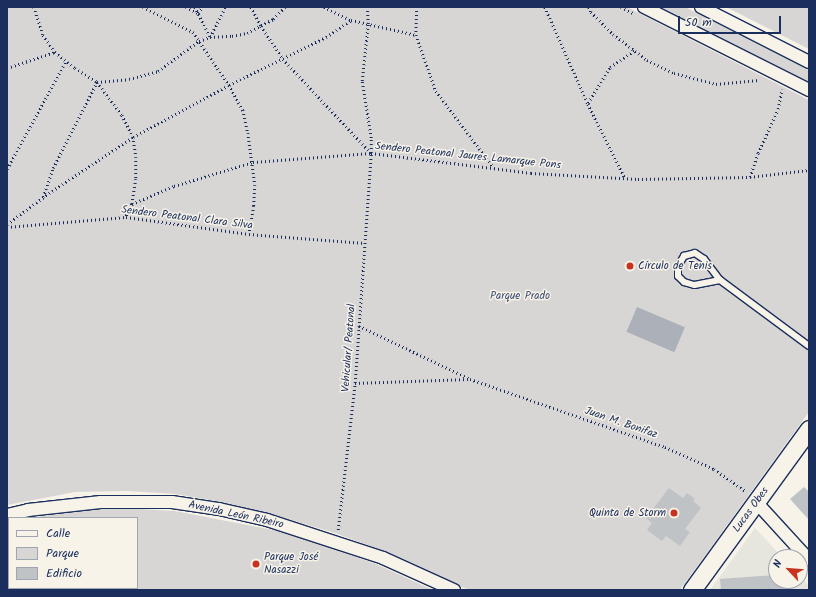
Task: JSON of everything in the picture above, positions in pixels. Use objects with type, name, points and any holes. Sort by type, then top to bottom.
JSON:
[{"type":"street","points":[[644,7],[809,90]]},
{"type":"street","points":[[701,7],[809,62]]},
{"type":"street","name":"Lucas Obes","points":[[692,590],[809,429]]},
{"type":"street","name":"Avenida León Ribeiro","points":[[7,515],[28,510],[86,503],[172,502],[267,520],[383,558],[454,590]]},
{"type":"street","points":[[756,502],[809,560]]},
{"type":"lane","points":[[720,280],[694,285],[684,282],[678,276],[678,266],[684,256],[695,253],[704,259],[720,280],[809,346]]},
{"type":"path","points":[[34,7],[43,35],[55,52],[97,82],[122,115],[133,137],[136,157],[136,179],[132,204],[126,217]]},
{"type":"path","points":[[143,7],[193,32],[229,85],[243,110],[253,162],[255,185],[249,234]]},
{"type":"path","points":[[186,7],[198,13]]},
{"type":"path","points":[[195,7],[210,36]]},
{"type":"path","points":[[198,13],[202,7]]},
{"type":"path","points":[[210,36],[225,7]]},
{"type":"path","points":[[251,7],[261,26],[283,59],[371,154]]},
{"type":"path","points":[[97,82],[129,79],[158,71],[199,41],[210,36],[232,36],[247,33],[273,19],[285,7]]},
{"type":"path","points":[[324,7],[351,20],[416,35]]},
{"type":"path","name":"Vehicular/ Peatonal","points":[[336,543],[355,383],[371,154],[371,138],[362,81],[368,24],[367,7]]},
{"type":"path","points":[[416,7],[416,35],[436,91],[494,168]]},
{"type":"path","points":[[546,7],[588,104],[625,178]]},
{"type":"path","points":[[589,7],[591,12],[613,34],[646,60],[674,73],[716,84],[763,79]]},
{"type":"path","points":[[7,225],[43,197],[133,137],[229,85],[326,37],[351,20]]},
{"type":"path","points":[[588,104],[610,67],[634,50]]},
{"type":"path","points":[[7,68],[55,52]]},
{"type":"path","points":[[7,169],[66,61]]},
{"type":"path","points":[[43,197],[53,168],[97,82]]},
{"type":"path","points":[[750,177],[758,153],[778,109],[782,89]]},
{"type":"path","name":"Sendero Peatonal Jaures Lamarque Pons","points":[[132,204],[174,186],[253,162],[371,154],[531,173],[625,178],[750,177],[809,170]]},
{"type":"path","name":"Sendero Peatonal Clara Silva","points":[[7,225],[126,217],[249,234],[365,244]]},
{"type":"path","name":"Juan M. Bonifaz","points":[[359,326],[470,379],[664,447],[714,469],[745,491],[756,502]]},
{"type":"path","name":"Juan M. Bonifaz","points":[[355,383],[470,379]]},
{"type":"shaded area","points":[[637,307],[685,327],[674,352],[626,332]]},
{"type":"shaded area","points":[[755,528],[775,549],[768,549],[768,589],[808,589],[808,585],[809,586],[809,590],[710,590]]},
{"type":"green space","name":"Parque Prado","points":[[7,7],[627,7],[809,100],[809,412],[680,590],[469,590],[384,551],[335,533],[226,503],[176,494],[127,491],[75,492],[7,505]]},
{"type":"green space","points":[[659,7],[685,7],[809,70],[809,83]]},
{"type":"green space","points":[[726,7],[809,7],[809,49],[797,43]]},
{"type":"green space","points":[[121,508],[175,511],[283,532],[376,564],[433,590],[7,590],[7,523],[8,589],[138,589],[138,517],[36,517],[74,511]]},
{"type":"building","points":[[804,487],[809,492],[809,520],[790,499]]},
{"type":"building","name":"Quinta de Storm","points":[[669,488],[683,498],[687,493],[695,499],[693,501],[701,508],[685,529],[690,532],[680,546],[666,536],[662,541],[647,530],[652,523],[646,518]]},
{"type":"building","points":[[768,576],[768,589],[791,590],[721,590],[720,579]]},
{"type":"place","name":"Círculo de Tenis","points":[[630,266]]},
{"type":"place","name":"Quinta de Storm","points":[[674,513]]},
{"type":"place","name":"Parque José Nasazzi","points":[[256,564]]}]
